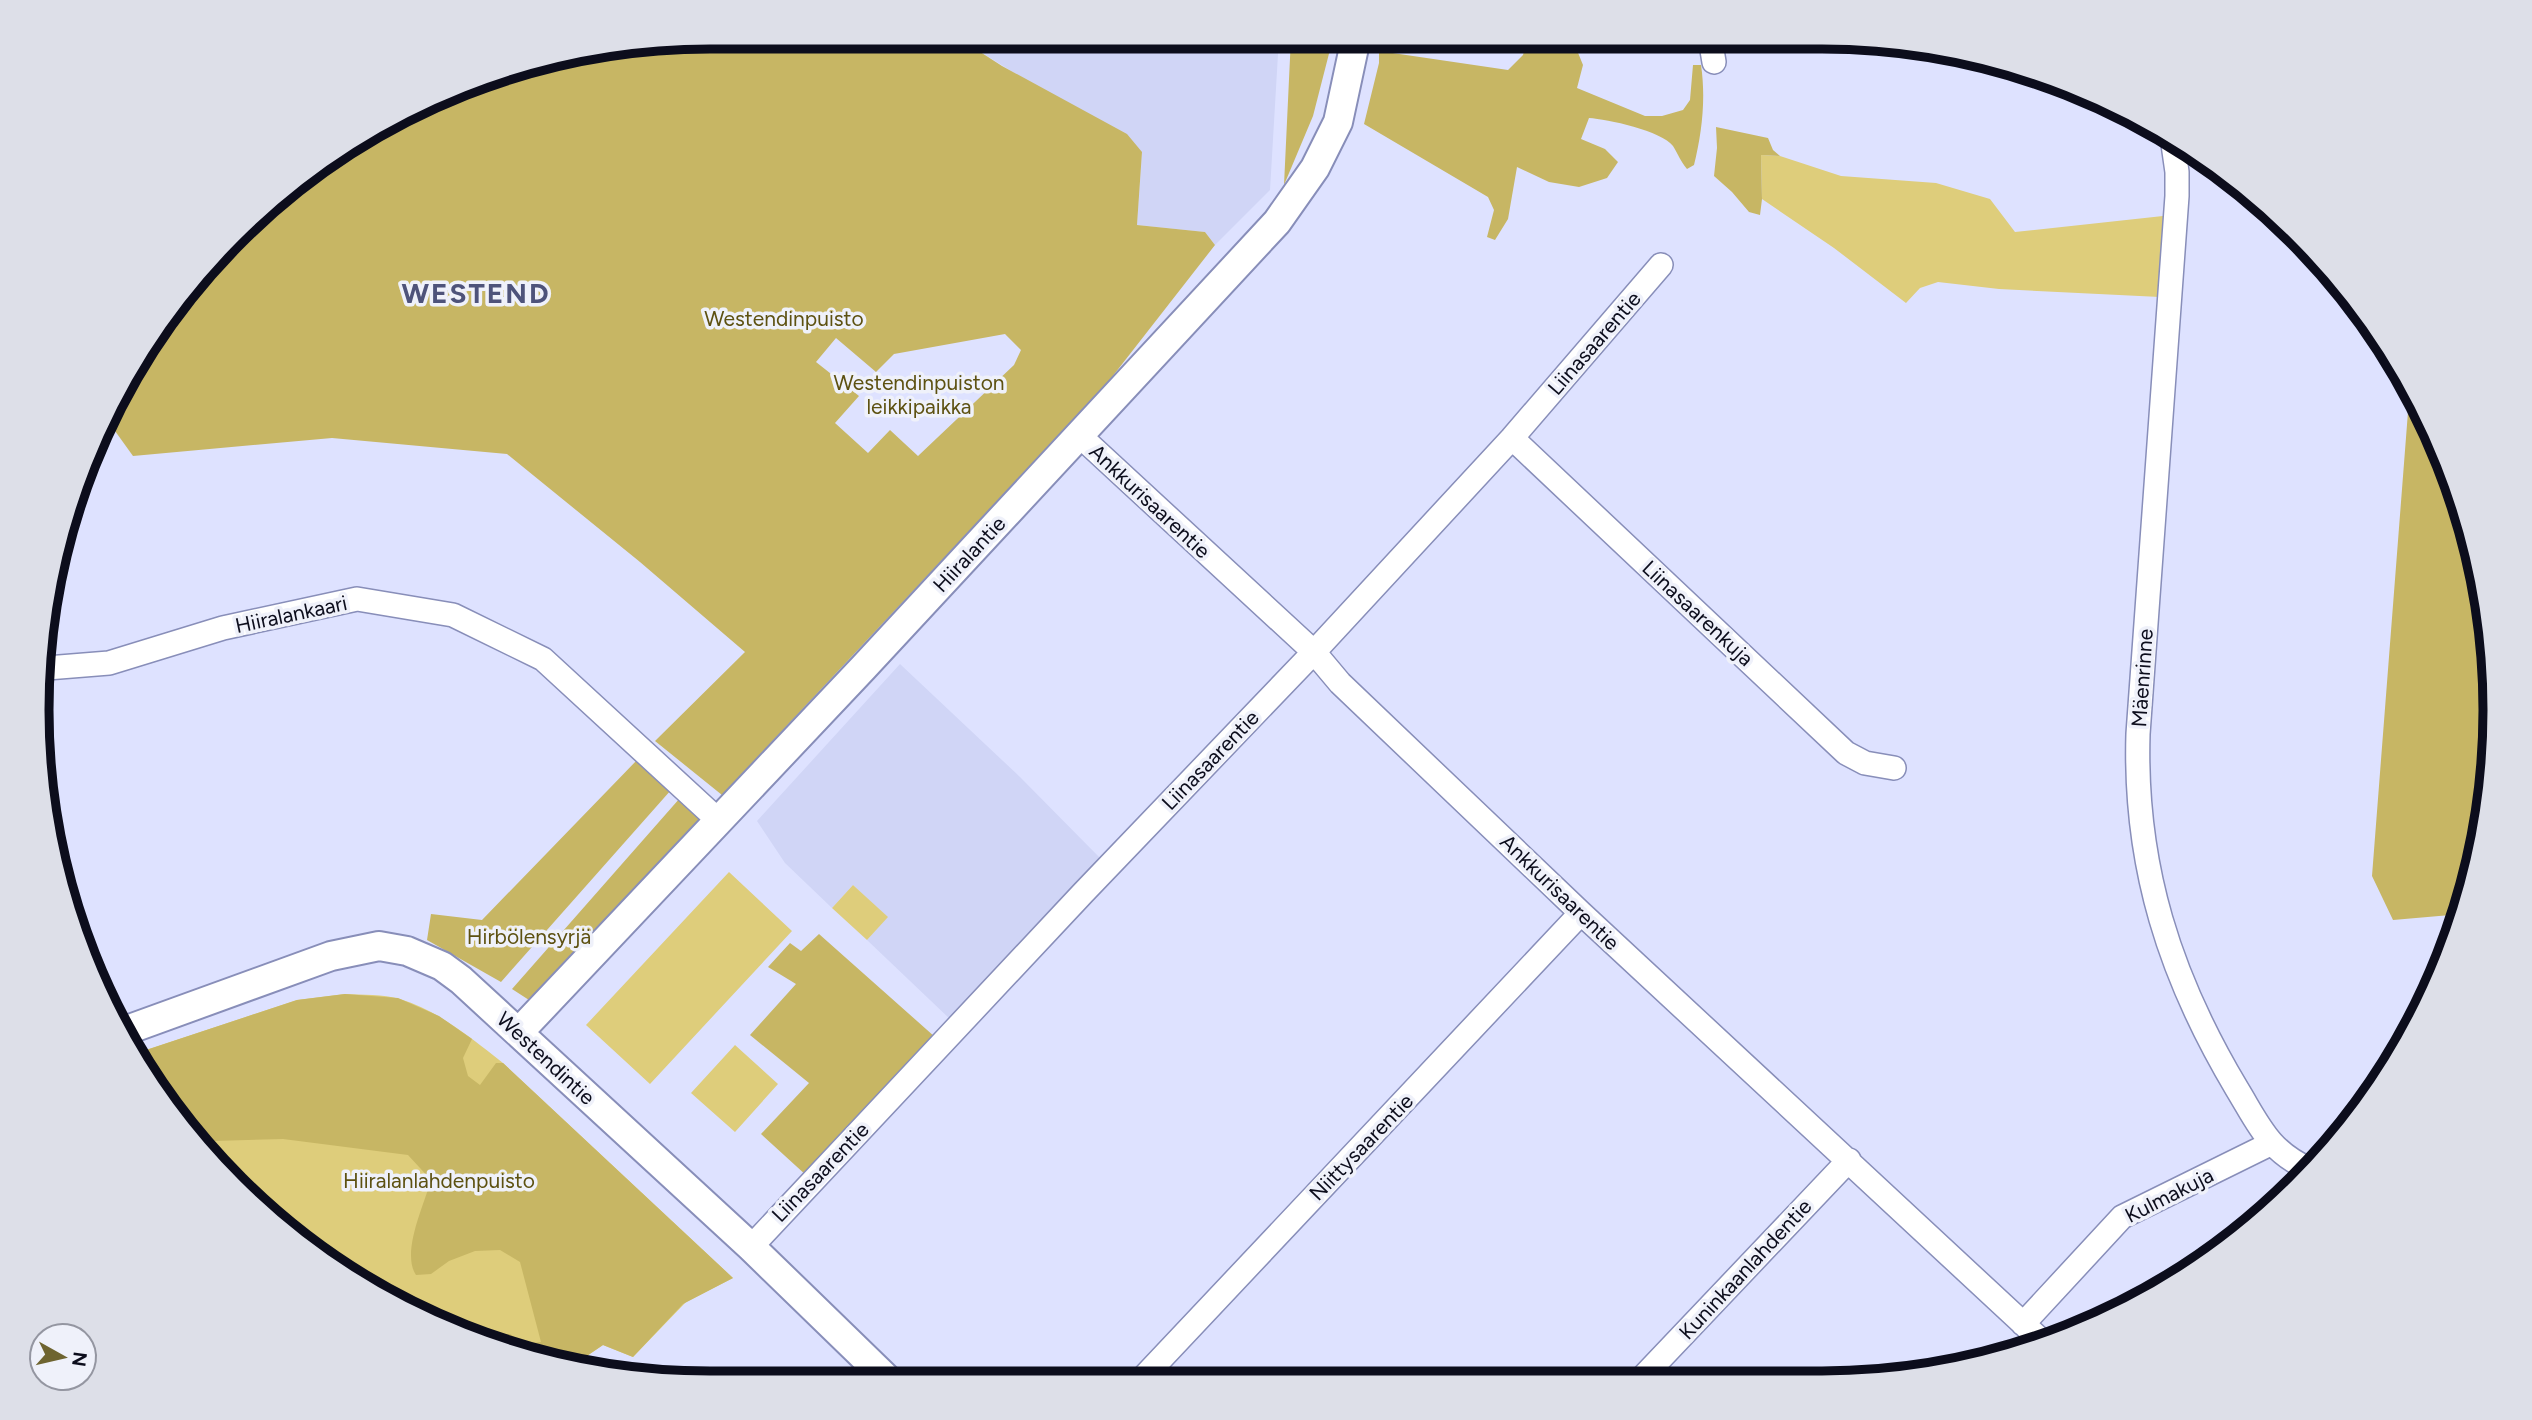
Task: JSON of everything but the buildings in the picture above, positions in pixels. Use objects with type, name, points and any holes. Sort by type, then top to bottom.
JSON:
[{"type":"street","name":"Hiiralantie","points":[[519,1032],[1080,436],[1277,222],[1315,168],[1338,122],[1354,49]]},
{"type":"street","points":[[1712,49],[1714,62]]},
{"type":"street","name":"Mäenrinne","points":[[2174,151],[2177,196],[2138,734],[2139,811],[2161,919],[2188,998],[2214,1051],[2270,1144],[2300,1165]]},
{"type":"street","name":"Liinasaarentie","points":[[751,1247],[1083,893],[1314,652],[1512,438],[1661,265]]},
{"type":"street","name":"Ankkurisaarentie","points":[[1080,436],[1314,652],[1340,683],[1581,914],[2036,1335]]},
{"type":"street","name":"Liinasaarenkuja","points":[[1512,438],[1846,753],[1865,764],[1894,768]]},
{"type":"street","name":"Hiiralankaari","points":[[50,668],[109,663],[223,628],[358,599],[453,615],[543,659],[718,820]]},
{"type":"street","name":"Niittysaarentie","points":[[1149,1371],[1581,914]]},
{"type":"street","name":"Westendintie","points":[[132,1028],[331,956],[379,946],[407,951],[442,966],[519,1032],[681,1185],[751,1247],[879,1371]]},
{"type":"street","name":"Kulmakuja","points":[[2023,1324],[2122,1217],[2270,1144]]},
{"type":"street","name":"Kuninkaanlahdentie","points":[[1649,1371],[1849,1160]]},
{"type":"shaded area","points":[[976,49],[1278,49],[1270,190],[1215,245],[1205,232],[1137,225],[1142,153]]},
{"type":"shaded area","points":[[900,664],[1020,777],[1101,859],[951,1020],[867,940],[887,917],[853,885],[832,908],[785,863],[757,821]]},
{"type":"green space","name":"Westendinpuisto","points":[[976,49],[1127,134],[1142,152],[1137,225],[1205,232],[1215,245],[1105,386],[722,795],[655,741],[745,652],[507,454],[332,438],[133,456],[113,428],[138,379],[160,343],[213,274],[274,213],[343,160],[418,117],[498,84],[581,62],[667,50]],"holes":[[[1005,334],[1021,350],[1014,365],[918,456],[890,430],[868,453],[835,423],[859,396],[816,362],[836,338],[876,372],[894,354]]]},
{"type":"green space","points":[[1290,49],[1330,49],[1313,116],[1284,185]]},
{"type":"green space","points":[[1525,49],[1576,49],[1583,65],[1577,88],[1645,116],[1662,116],[1683,110],[1690,100],[1693,65],[1701,65],[1702,115],[1694,165],[1687,169],[1673,146],[1658,135],[1621,123],[1589,118],[1581,139],[1605,149],[1618,162],[1607,178],[1579,187],[1549,182],[1517,167],[1508,219],[1495,240],[1487,237],[1494,210],[1488,197],[1364,124],[1379,63],[1379,51],[1508,70],[1523,55]]},
{"type":"green space","points":[[1716,127],[1768,138],[1773,150],[1780,156],[1761,155],[1760,215],[1749,212],[1714,176]]},
{"type":"green space","points":[[1761,155],[1780,156],[1841,176],[1936,183],[1990,199],[2015,232],[2163,216],[2160,297],[1999,289],[1938,282],[1920,288],[1906,303],[1834,248],[1762,199]]},
{"type":"green space","points":[[2408,406],[2433,457],[2448,498],[2470,581],[2482,667],[2482,753],[2470,839],[2450,915],[2393,920],[2372,876]]},
{"type":"green space","name":"Hirbölensyrjä","points":[[638,759],[671,790],[501,982],[427,940],[431,914],[482,920]]},
{"type":"green space","points":[[680,798],[702,819],[529,1000],[512,989]]},
{"type":"green space","points":[[729,872],[792,931],[650,1084],[586,1025]]},
{"type":"green space","points":[[853,885],[888,917],[867,940],[832,908]]},
{"type":"green space","points":[[819,934],[935,1037],[807,1176],[761,1134],[809,1083],[750,1035],[796,984],[768,967],[790,943],[801,951]]},
{"type":"green space","name":"Hiiralanlahdenpuisto","points":[[345,994],[380,995],[414,1004],[441,1018],[503,1063],[733,1278],[686,1302],[633,1357],[603,1345],[583,1358],[498,1336],[457,1321],[418,1303],[343,1260],[274,1207],[213,1146],[160,1077],[144,1051],[297,1000]]},
{"type":"green space","name":"Hiiralanlahdenpuisto","points":[[345,994],[398,998],[439,1016],[472,1039],[463,1058],[468,1076],[480,1085],[496,1063],[503,1063],[733,1278],[683,1304],[633,1357],[603,1345],[583,1358],[539,1348],[525,1344],[541,1342],[520,1262],[500,1250],[475,1251],[449,1261],[431,1274],[416,1275],[412,1266],[412,1242],[431,1180],[408,1155],[283,1139],[214,1141],[217,1150],[160,1077],[144,1051],[297,1000]]},
{"type":"green space","points":[[735,1045],[778,1084],[735,1132],[691,1093]]},
{"type":"green space","name":"Hiiralanlahdenpuisto","points":[[494,1334],[510,1334],[525,1344]]},
{"type":"district","name":"WESTEND","points":[[476,293]]},
{"type":"park label","name":"Westendinpuiston leikkipaikka","points":[[919,394]]}]
